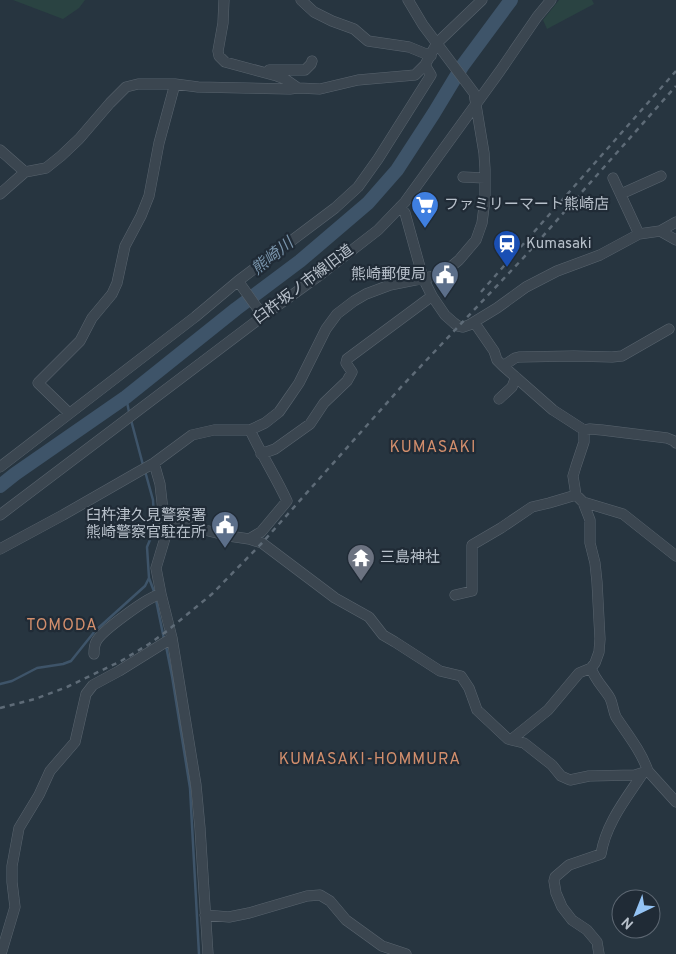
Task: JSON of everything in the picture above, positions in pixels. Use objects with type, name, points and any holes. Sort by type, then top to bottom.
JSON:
[{"type":"street","points":[[224,0],[224,23],[218,51],[219,56],[225,62],[285,79],[298,88]]},
{"type":"street","points":[[301,0],[314,12],[354,29],[368,41],[409,47],[431,56]]},
{"type":"street","points":[[0,549],[152,464],[192,435],[214,430],[250,430],[265,423],[279,412],[298,383],[326,329],[337,314],[366,294],[390,285],[440,274],[459,260],[476,240],[482,223],[485,199],[483,178],[484,153],[476,98],[408,0]]},
{"type":"street","points":[[0,194],[25,172],[46,168],[80,140],[110,103],[126,87],[138,84],[175,84],[198,87],[320,89],[358,80],[415,75],[425,65],[437,43],[482,0]]},
{"type":"street","name":"臼杵坂ノ市線旧道","points":[[0,515],[262,314],[320,275],[378,230],[405,202],[476,98],[500,71],[551,0]]},
{"type":"street","points":[[260,71],[271,69],[305,70],[312,64],[312,61]]},
{"type":"street","points":[[0,467],[335,208],[358,186],[378,159],[431,75],[425,65]]},
{"type":"street","points":[[69,414],[38,383],[80,341],[92,318],[112,294],[117,283],[125,246],[149,196],[159,143],[175,84]]},
{"type":"street","points":[[0,150],[25,172]]},
{"type":"street","points":[[621,194],[661,176]]},
{"type":"street","points":[[463,177],[483,178]]},
{"type":"street","points":[[614,178],[639,234]]},
{"type":"street","points":[[400,207],[405,213],[423,278],[445,315],[458,326],[469,325],[526,287],[570,266],[600,255],[639,234],[660,231],[676,222]]},
{"type":"street","points":[[660,231],[676,240]]},
{"type":"street","points":[[239,282],[262,314]]},
{"type":"street","points":[[261,454],[275,449],[310,424],[324,403],[347,381],[352,372],[346,363],[347,359],[432,296]]},
{"type":"street","points":[[474,322],[503,366],[553,410],[584,430],[590,429],[667,438],[676,443]]},
{"type":"street","points":[[503,366],[514,358],[525,357],[622,356],[669,329]]},
{"type":"street","points":[[499,399],[512,387],[516,377]]},
{"type":"street","points":[[249,539],[261,532],[287,501],[250,430]]},
{"type":"street","points":[[512,740],[548,710],[579,673],[591,668],[599,652],[597,582],[590,544],[590,520],[579,498],[574,476],[584,442],[584,430]]},
{"type":"street","points":[[152,464],[160,484],[165,538],[156,568],[157,595],[196,785],[208,954]]},
{"type":"street","points":[[456,595],[472,591],[472,545],[532,507],[550,503],[579,498],[623,514],[676,556]]},
{"type":"street","points":[[164,520],[262,543],[335,598],[368,617],[383,635],[440,671],[460,676],[469,688],[477,710],[508,739],[524,743],[552,765],[561,776],[570,780],[589,776],[635,775],[646,772]]},
{"type":"street","points":[[94,654],[96,642],[104,633],[140,604],[157,595]]},
{"type":"street","points":[[1,954],[15,907],[12,866],[19,828],[39,795],[50,770],[75,742],[86,694],[93,685],[167,641]]},
{"type":"street","points":[[591,668],[610,699],[615,715],[643,758],[646,772],[676,802]]},
{"type":"street","points":[[599,954],[597,942],[587,930],[572,920],[562,908],[556,893],[555,877],[569,865],[601,854],[603,842],[616,812],[646,772]]},
{"type":"street","points":[[205,915],[229,917],[250,913],[308,896],[320,895],[330,901],[346,920],[382,946],[406,954]]},
{"type":"green space","points":[[13,0],[85,0],[79,8],[63,19]]},
{"type":"green space","points":[[559,0],[592,0],[594,4],[547,29],[543,20]]},
{"type":"waterway","name":"熊崎川","points":[[0,486],[126,397],[236,309],[300,261],[368,203],[397,170],[463,65],[511,0]]},
{"type":"waterway","points":[[126,397],[129,412]]},
{"type":"waterway","points":[[131,420],[143,465]]},
{"type":"waterway","points":[[145,471],[153,500],[152,535],[147,547],[149,578],[155,594]]},
{"type":"waterway","points":[[0,684],[12,681],[37,668],[71,661],[95,631],[145,586],[149,578]]},
{"type":"waterway","points":[[156,600],[164,639]]},
{"type":"waterway","points":[[166,646],[190,788],[199,954]]},
{"type":"railway","points":[[481,292],[676,71]]},
{"type":"railway","points":[[0,708],[35,699],[67,687],[121,661],[167,631],[212,594],[262,543],[402,386],[527,254],[676,86]]},
{"type":"place","name":"ファミリーマート熊崎店","points":[[425,229]]},
{"type":"place","name":"Kumasaki","points":[[507,268]]},
{"type":"place","name":"熊崎郵便局","points":[[445,299]]},
{"type":"place","name":"臼杵津久見警察署 熊崎警察官駐在所","points":[[225,549]]},
{"type":"place","name":"三島神社","points":[[361,582]]},
{"type":"district","name":"KUMASAKI","points":[[433,448]]},
{"type":"district","name":"TOMODA","points":[[62,626]]},
{"type":"district","name":"KUMASAKI-HOMMURA","points":[[370,760]]}]
